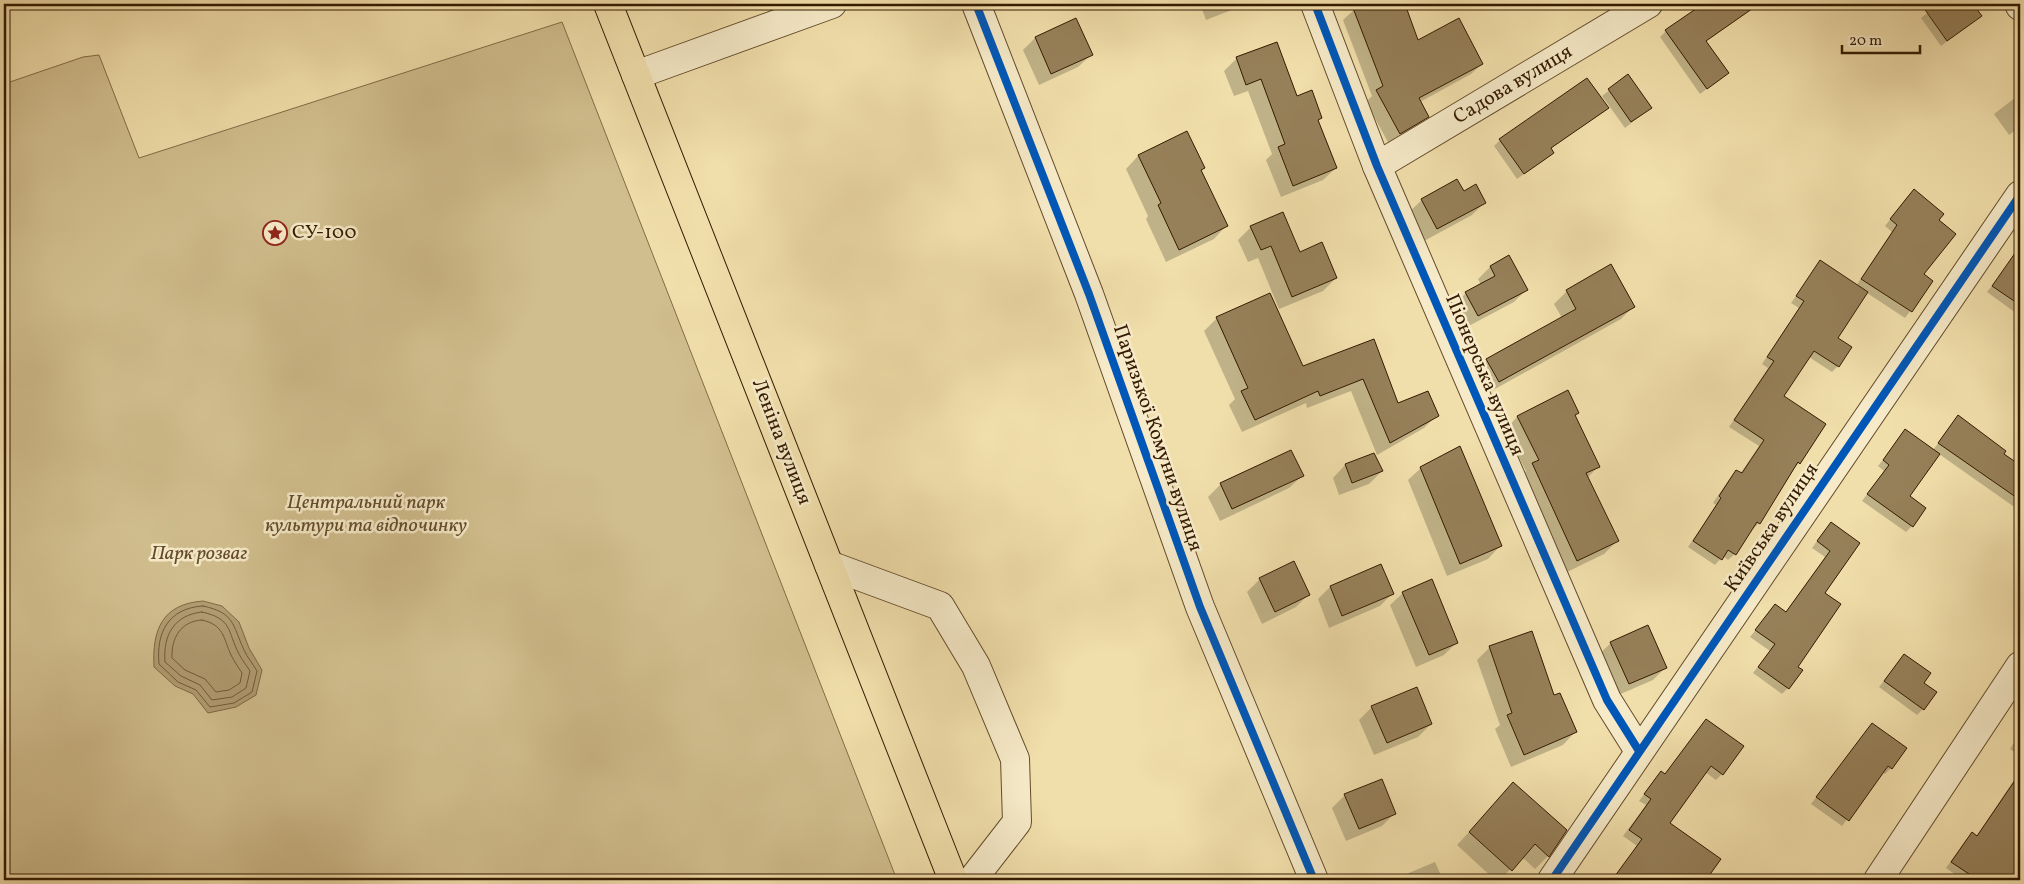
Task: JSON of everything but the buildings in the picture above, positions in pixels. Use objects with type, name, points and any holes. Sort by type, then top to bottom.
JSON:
[{"type":"main road","name":"Леніна вулиця","points":[[608,4],[953,880]]},
{"type":"street","points":[[636,75],[832,4]]},
{"type":"street","name":"Паризької Комуни вулиця","points":[[976,4],[1089,294],[1200,607],[1314,880]]},
{"type":"street","name":"Піонерська вулиця","points":[[1315,4],[1377,166],[1606,700],[1639,751]]},
{"type":"street","name":"Садова вулиця","points":[[1377,166],[1648,4]]},
{"type":"street","name":"Київська вулиця","points":[[1552,880],[2020,195]]},
{"type":"street","points":[[829,565],[940,606],[976,666],[1015,759],[1017,822],[972,880]]},
{"type":"street","points":[[1878,880],[2020,666]]},
{"type":"green space","name":"Центральний парк культури та відпочинку","points":[[562,22],[897,880],[4,880],[4,84],[83,57],[99,55],[139,158]]},
{"type":"water","points":[[203,601],[222,606],[239,622],[249,648],[262,670],[256,695],[236,707],[208,713],[193,694],[175,686],[154,667],[155,642],[162,621],[178,607]]},
{"type":"cycle path","points":[[976,4],[1089,294],[1200,607],[1314,880]]},
{"type":"cycle path","points":[[1315,4],[1377,166],[1607,700],[1639,751]]},
{"type":"cycle path","points":[[1552,880],[2020,195]]},
{"type":"place","name":"СУ-100","points":[[275,233]]},
{"type":"park label","name":"Парк розваг","points":[[199,554]]}]
